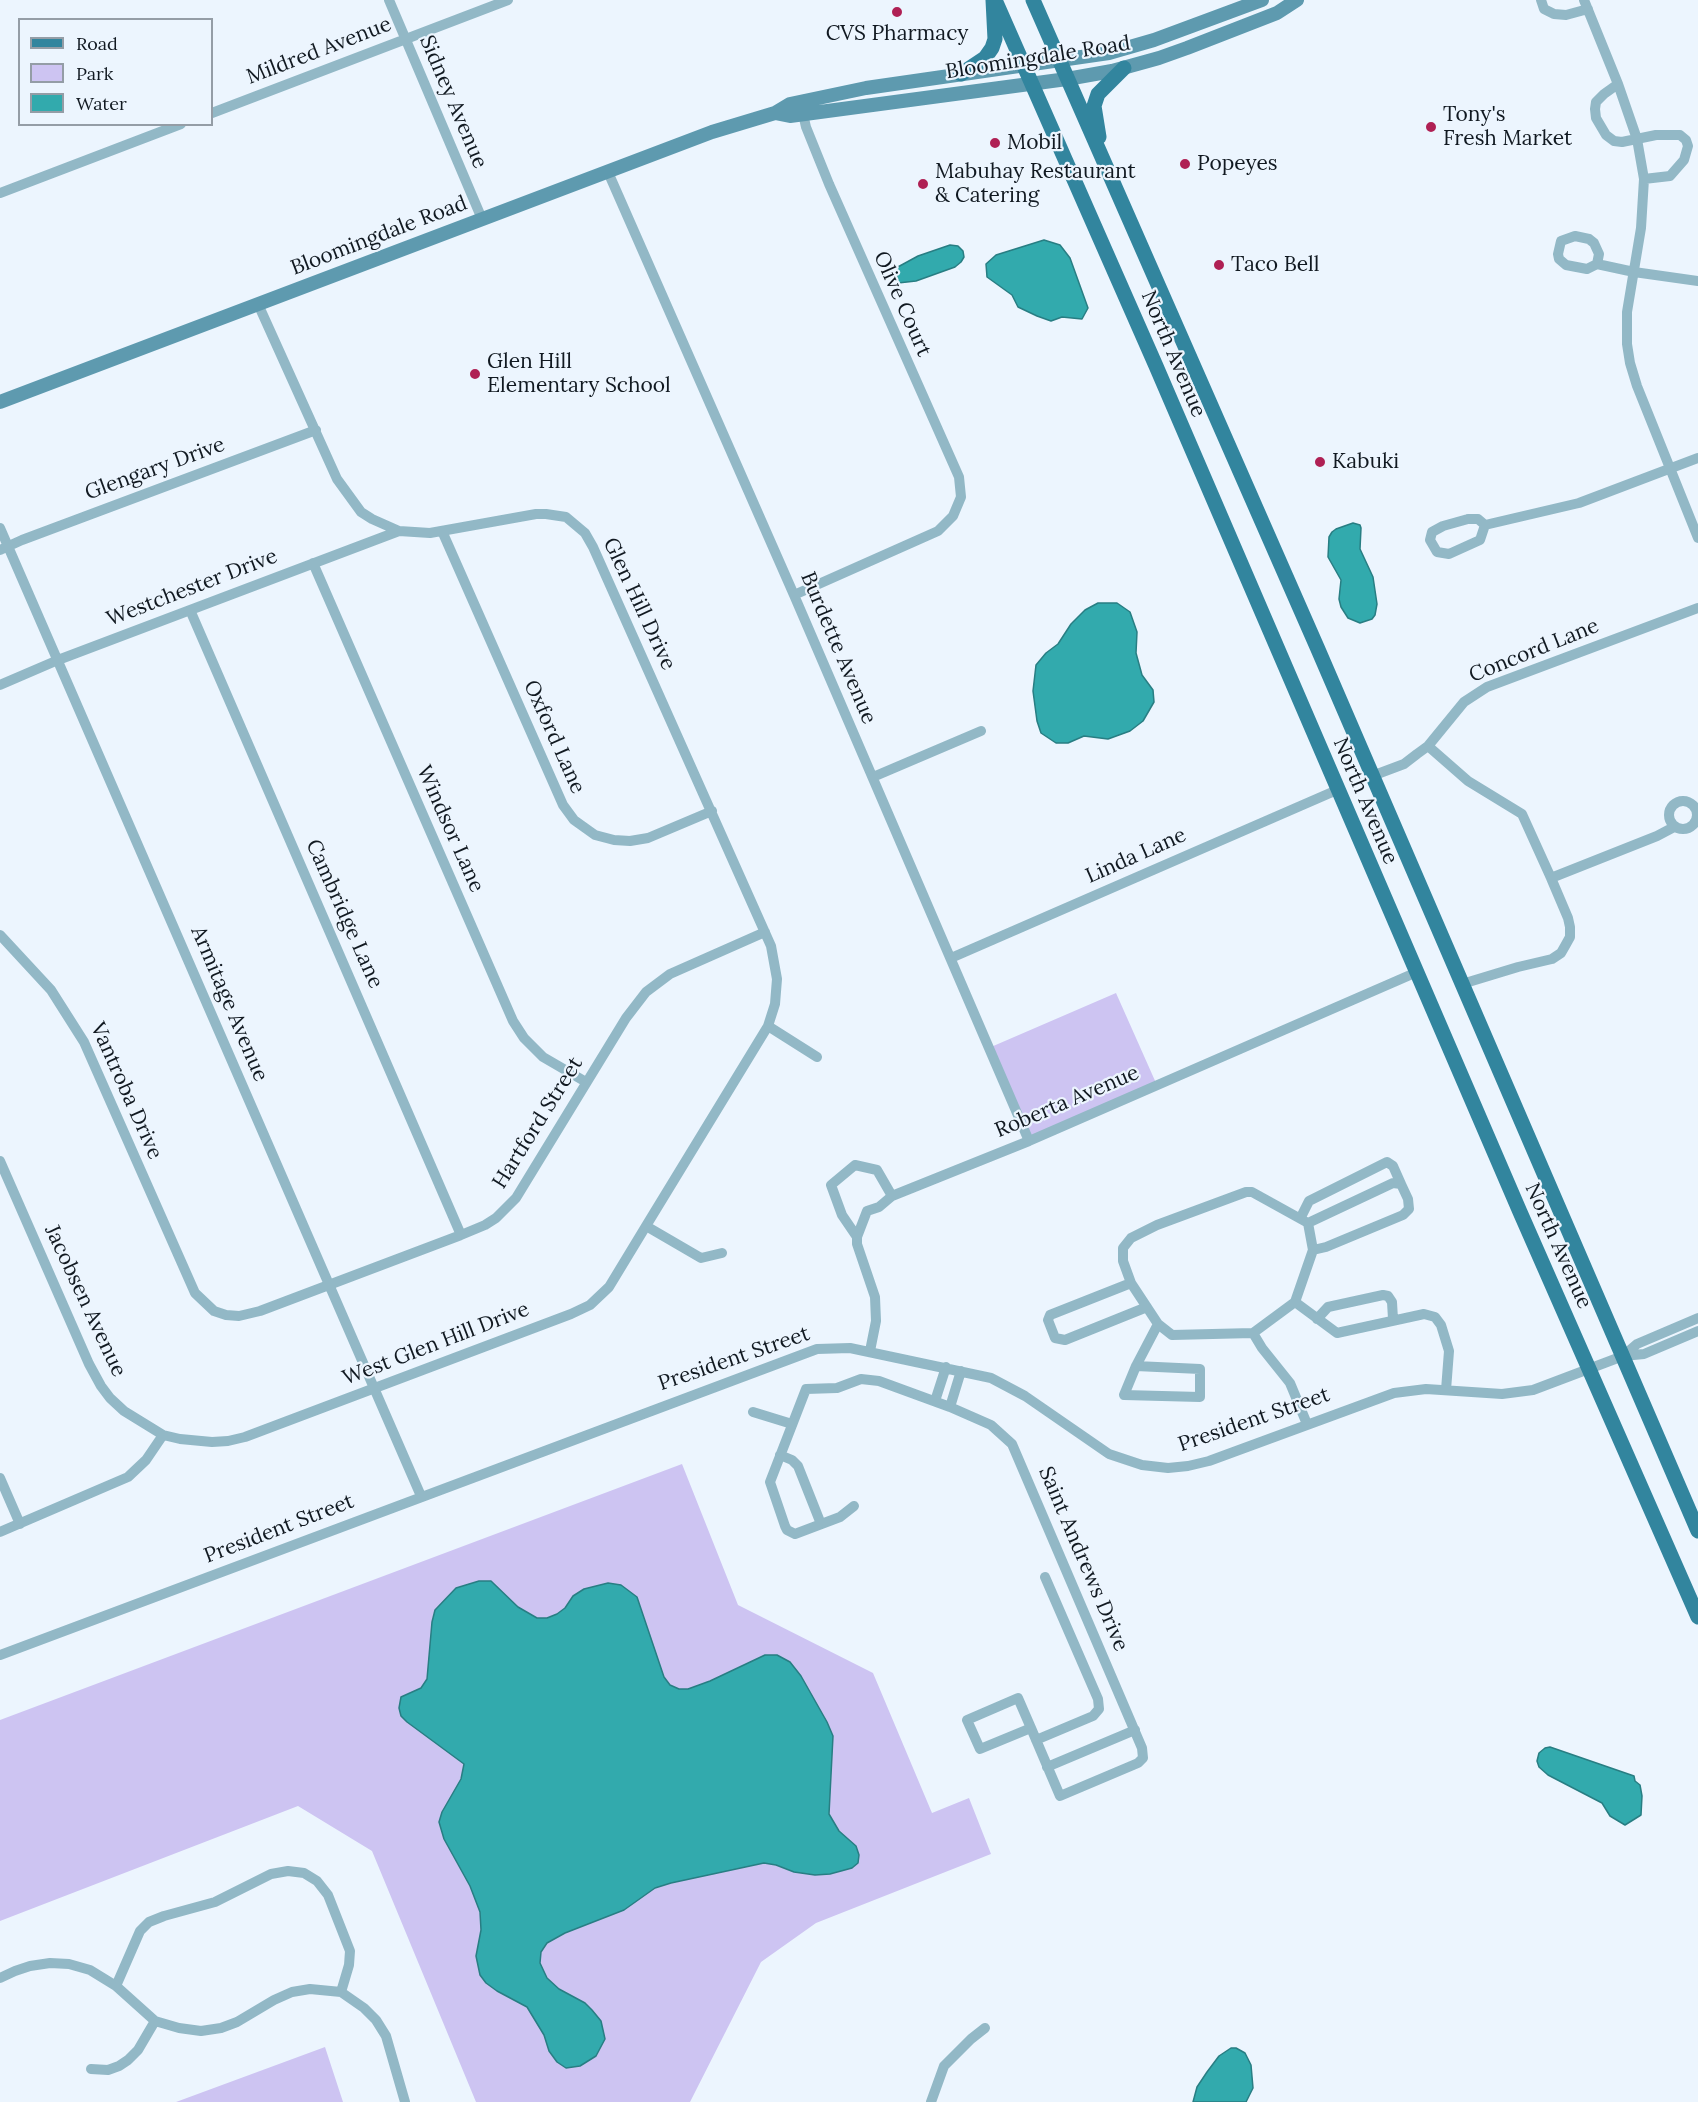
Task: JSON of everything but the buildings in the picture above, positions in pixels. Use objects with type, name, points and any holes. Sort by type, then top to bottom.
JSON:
[{"type":"main road","name":"North Avenue","points":[[994,0],[1151,355],[1337,790],[1698,1617]]},
{"type":"main road","points":[[961,74],[984,58],[992,48],[994,0]]},
{"type":"main road","name":"North Avenue","points":[[1033,0],[1698,1531]]},
{"type":"main road","name":"Bloomingdale Road","points":[[0,402],[608,171],[730,126],[775,113],[790,104],[866,88],[1109,53],[1141,45],[1262,0]]},
{"type":"main road","name":"Bloomingdale Road","points":[[775,113],[790,116],[1067,80],[1124,68],[1159,58],[1277,13],[1297,0]]},
{"type":"main road","points":[[1108,172],[1094,106],[1100,91],[1124,68]]},
{"type":"street","name":"Sidney Avenue","points":[[389,0],[482,219]]},
{"type":"street","name":"Mildred Avenue","points":[[213,113],[508,0]]},
{"type":"street","points":[[1541,0],[1544,9],[1554,14],[1566,15],[1586,5],[1618,84],[1637,139],[1644,180],[1641,228],[1627,312],[1626,328],[1630,363],[1637,386],[1698,538]]},
{"type":"street","points":[[1618,84],[1596,102],[1596,118],[1606,135],[1614,141],[1656,135],[1680,135],[1686,140],[1688,146],[1684,160],[1670,176],[1644,180]]},
{"type":"street","name":"Olive Court","points":[[794,595],[938,531],[954,516],[961,497],[959,477],[828,184],[806,128],[803,114]]},
{"type":"street","points":[[0,193],[176,126]]},
{"type":"street","name":"Burdette Avenue","points":[[608,171],[873,777],[1029,1141]]},
{"type":"street","points":[[1597,264],[1634,272],[1698,280]]},
{"type":"street","name":"Glen Hill Drive","points":[[258,304],[337,479],[361,512],[384,526],[399,531],[430,533],[546,514],[566,517],[585,533],[765,932],[774,958],[777,979],[775,1004],[768,1026]]},
{"type":"street","name":"Glengary Drive","points":[[4,548],[316,430]]},
{"type":"street","points":[[1485,525],[1579,503],[1671,472],[1698,458]]},
{"type":"street","points":[[1468,519],[1478,519],[1485,525],[1480,540],[1449,554],[1437,552],[1430,540],[1432,532],[1443,526],[1468,519]]},
{"type":"street","name":"Armitage Avenue","points":[[0,528],[4,548],[58,660],[421,1496]]},
{"type":"street","name":"Westchester Drive","points":[[0,685],[58,660],[399,531]]},
{"type":"street","name":"Oxford Lane","points":[[442,531],[562,805],[574,820],[595,835],[630,842],[648,838],[712,811]]},
{"type":"street","name":"Windsor Lane","points":[[313,563],[513,1021],[524,1038],[543,1057],[586,1082]]},
{"type":"street","name":"Concord Lane","points":[[1372,776],[1404,764],[1428,746],[1464,702],[1486,687],[1698,608]]},
{"type":"street","name":"Cambridge Lane","points":[[190,610],[462,1234]]},
{"type":"street","points":[[873,777],[981,731]]},
{"type":"street","points":[[1428,746],[1468,781],[1522,814],[1570,927],[1570,937],[1561,953],[1552,959],[1462,984]]},
{"type":"street","name":"Linda Lane","points":[[951,958],[1337,790]]},
{"type":"street","points":[[1551,878],[1657,836],[1674,827]]},
{"type":"street","name":"Hartford Street","points":[[188,1281],[199,1299],[209,1307],[220,1314],[239,1316],[260,1311],[485,1225],[496,1218],[516,1198],[586,1082],[636,1003],[646,992],[670,974],[765,932]]},
{"type":"street","name":"Vantroba Drive","points":[[0,935],[51,990],[84,1042],[188,1281]]},
{"type":"street","name":"Roberta Avenue","points":[[857,1237],[867,1211],[879,1207],[892,1196],[1029,1141],[1417,972]]},
{"type":"street","points":[[768,1026],[816,1057]]},
{"type":"street","name":"West Glen Hill Drive","points":[[163,1435],[195,1441],[228,1441],[261,1432],[582,1310],[609,1287],[768,1026]]},
{"type":"street","name":"Jacobsen Avenue","points":[[0,1161],[89,1364],[101,1386],[124,1411],[163,1435]]},
{"type":"street","points":[[1304,1220],[1246,1191],[1192,1211],[1131,1238],[1123,1248],[1123,1261],[1131,1283],[1158,1324],[1172,1335],[1253,1333],[1295,1302],[1313,1250],[1304,1220],[1309,1201],[1387,1162],[1393,1166],[1408,1199],[1409,1209],[1403,1215],[1326,1247],[1313,1250]]},
{"type":"street","points":[[870,1351],[876,1321],[872,1283],[858,1251],[857,1237],[842,1215],[831,1185],[855,1165],[877,1170],[892,1196]]},
{"type":"street","points":[[1304,1220],[1393,1183],[1401,1184]]},
{"type":"street","points":[[646,1226],[701,1257],[722,1253]]},
{"type":"street","points":[[1131,1283],[1050,1316],[1048,1320],[1055,1338],[1065,1340],[1147,1307]]},
{"type":"street","points":[[1317,1319],[1328,1307],[1383,1295],[1388,1296],[1392,1302],[1394,1319]]},
{"type":"street","points":[[1295,1302],[1337,1333],[1424,1314],[1435,1317],[1441,1325],[1449,1351],[1446,1390]]},
{"type":"street","name":"President Street","points":[[1623,1356],[1637,1344],[1698,1318]]},
{"type":"street","points":[[1136,1366],[1200,1369],[1200,1398],[1125,1395],[1136,1366],[1158,1324]]},
{"type":"street","name":"President Street","points":[[0,1654],[801,1353],[834,1347],[870,1351],[991,1378],[1017,1392],[1109,1454],[1149,1466],[1180,1467],[1209,1461],[1394,1393],[1413,1389],[1517,1393],[1539,1388],[1623,1356],[1644,1353],[1698,1331]]},
{"type":"street","points":[[1253,1333],[1290,1383],[1307,1424]]},
{"type":"street","points":[[936,1401],[946,1367]]},
{"type":"street","points":[[950,1407],[961,1371]]},
{"type":"street","name":"Saint Andrews Drive","points":[[792,1424],[806,1389],[837,1388],[861,1379],[868,1379],[879,1380],[936,1401],[991,1425],[1012,1444],[1142,1748],[1143,1758],[1138,1762],[1060,1796],[1047,1767]]},
{"type":"street","points":[[753,1412],[792,1424],[770,1482],[787,1530],[795,1534],[840,1517],[854,1506]]},
{"type":"street","points":[[0,1532],[128,1477],[146,1460],[163,1435]]},
{"type":"street","points":[[780,1455],[792,1460],[798,1466],[821,1524]]},
{"type":"street","points":[[0,1478],[20,1524]]},
{"type":"street","points":[[1036,1740],[1093,1716],[1099,1709],[1098,1699],[1045,1577]]},
{"type":"street","points":[[1031,1728],[980,1749],[967,1720],[1018,1698],[1031,1728],[1047,1767],[1135,1730]]},
{"type":"street","points":[[116,1986],[140,1931],[149,1922],[215,1902],[271,1874],[294,1871],[304,1873],[323,1888],[347,1939],[350,1960],[341,1992]]},
{"type":"street","points":[[0,1978],[15,1971],[50,1962],[69,1964],[90,1970],[116,1986],[155,2021],[191,2030],[221,2028],[245,2019],[274,2000],[292,1992],[310,1989],[341,1992],[368,2011],[386,2036],[405,2102]]},
{"type":"street","points":[[91,2069],[108,2070],[128,2060],[138,2050],[155,2021]]},
{"type":"street","points":[[931,2102],[944,2066],[985,2028]]},
{"type":"green space","points":[[1116,993],[1156,1083],[1030,1137],[991,1047]]},
{"type":"green space","points":[[682,1464],[738,1605],[873,1673],[932,1813],[969,1798],[991,1854],[816,1923],[761,1962],[690,2102],[476,2102],[372,1851],[298,1806],[0,1921],[0,1720]]},
{"type":"green space","points":[[325,2047],[343,2102],[176,2102]]},
{"type":"water","points":[[1044,240],[1060,245],[1070,258],[1088,308],[1082,319],[1062,317],[1051,321],[1037,316],[1018,307],[1012,295],[987,277],[986,264],[996,255]]},
{"type":"water","points":[[950,245],[958,246],[963,251],[964,257],[955,267],[916,281],[898,283],[896,268],[918,256]]},
{"type":"water","points":[[1353,523],[1360,525],[1361,528],[1360,549],[1373,577],[1377,604],[1372,619],[1360,623],[1348,618],[1341,607],[1339,599],[1341,580],[1328,557],[1329,537],[1332,532]]},
{"type":"water","points":[[1098,603],[1117,603],[1130,612],[1137,632],[1136,653],[1142,675],[1153,690],[1154,702],[1143,721],[1130,731],[1108,739],[1084,736],[1068,743],[1056,743],[1041,733],[1037,721],[1033,691],[1036,665],[1058,644],[1071,624],[1085,610]]},
{"type":"water","points":[[479,1581],[491,1581],[518,1607],[537,1618],[547,1618],[557,1614],[565,1608],[573,1596],[584,1589],[608,1583],[621,1585],[637,1597],[664,1677],[670,1685],[679,1689],[688,1689],[710,1681],[765,1655],[777,1655],[790,1662],[801,1676],[833,1736],[829,1814],[839,1831],[856,1846],[859,1855],[858,1863],[852,1868],[830,1874],[815,1875],[794,1872],[764,1863],[671,1883],[655,1888],[624,1910],[565,1933],[547,1943],[541,1952],[540,1963],[547,1978],[559,1989],[585,2003],[601,2021],[605,2039],[596,2056],[580,2066],[566,2068],[557,2062],[527,2007],[497,1991],[480,1975],[476,1956],[481,1930],[480,1912],[470,1886],[444,1839],[439,1822],[442,1812],[461,1779],[464,1764],[407,1722],[401,1716],[399,1708],[401,1697],[421,1688],[427,1679],[435,1610],[456,1588]]},
{"type":"water","points":[[1550,1747],[1634,1776],[1635,1781],[1640,1785],[1642,1796],[1641,1815],[1625,1825],[1610,1816],[1602,1803],[1548,1775],[1539,1767],[1537,1761],[1539,1753]]},
{"type":"water","points":[[1231,2048],[1245,2053],[1251,2065],[1253,2088],[1246,2102],[1193,2102],[1197,2087],[1207,2072],[1219,2056]]},
{"type":"place","name":"CVS Pharmacy","points":[[897,12]]},
{"type":"place","name":"Tony's Fresh Market","points":[[1431,127]]},
{"type":"place","name":"Mobil","points":[[995,143]]},
{"type":"place","name":"Popeyes","points":[[1185,164]]},
{"type":"place","name":"Mabuhay Restaurant & Catering","points":[[923,184]]},
{"type":"place","name":"Taco Bell","points":[[1219,265]]},
{"type":"place","name":"Glen Hill Elementary School","points":[[475,374]]},
{"type":"place","name":"Kabuki","points":[[1320,462]]}]
